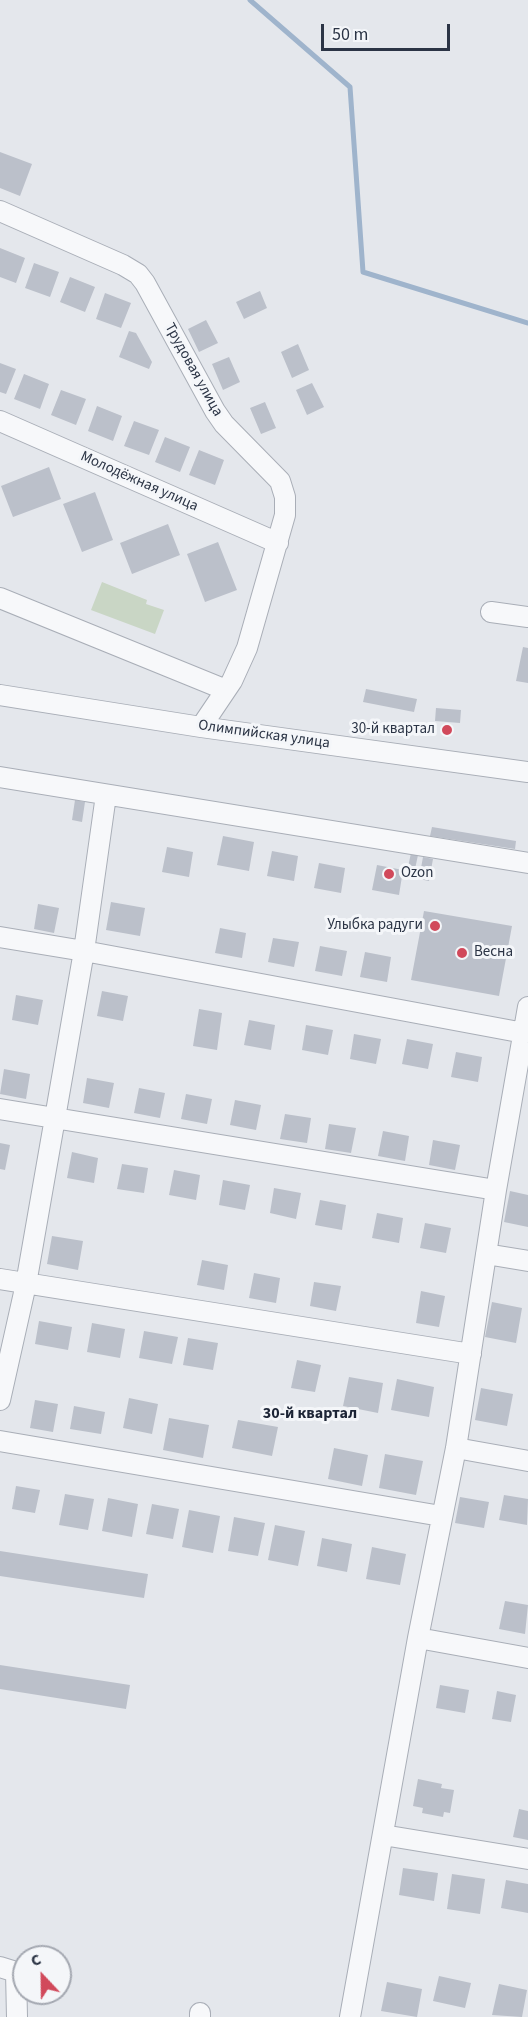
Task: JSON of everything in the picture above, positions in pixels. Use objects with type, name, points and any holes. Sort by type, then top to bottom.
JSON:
[{"type":"street","name":"Трудовая улица","points":[[0,211],[131,269],[145,283],[224,424],[280,481],[286,506],[278,543],[248,648],[226,690],[201,727]]},
{"type":"street","name":"Молодёжная улица","points":[[0,421],[278,543]]},
{"type":"street","points":[[0,598],[226,690]]},
{"type":"street","points":[[490,612],[528,617]]},
{"type":"street","name":"Олимпийская улица","points":[[0,695],[201,727],[528,772]]},
{"type":"street","points":[[0,777],[528,863]]},
{"type":"street","points":[[0,1400],[26,1284],[55,1119],[84,951],[105,795]]},
{"type":"street","points":[[0,937],[524,1033]]},
{"type":"street","points":[[350,2017],[418,1638],[456,1448],[496,1190],[524,1065],[524,1033],[528,1007]]},
{"type":"street","points":[[0,1109],[496,1190]]},
{"type":"street","points":[[486,1254],[528,1261]]},
{"type":"street","points":[[0,1279],[471,1354]]},
{"type":"street","points":[[0,1441],[441,1516]]},
{"type":"street","points":[[456,1448],[528,1461]]},
{"type":"street","points":[[418,1638],[528,1658]]},
{"type":"street","points":[[383,1835],[528,1859]]},
{"type":"street","points":[[8,1969],[17,2017]]},
{"type":"green space","points":[[102,582],[147,600],[146,604],[164,610],[155,634],[91,610]]},
{"type":"building","points":[[0,152],[32,164],[20,196],[0,188]]},
{"type":"building","points":[[0,248],[25,258],[16,283],[0,277]]},
{"type":"building","points":[[34,263],[59,272],[50,297],[25,288]]},
{"type":"building","points":[[70,277],[95,287],[85,312],[60,302]]},
{"type":"building","points":[[260,291],[267,308],[244,319],[236,302]]},
{"type":"building","points":[[105,293],[131,303],[121,328],[96,319]]},
{"type":"building","points":[[206,320],[218,343],[199,352],[188,329]]},
{"type":"building","points":[[129,331],[136,333],[152,362],[149,369],[119,357]]},
{"type":"building","points":[[298,344],[309,370],[292,378],[281,352]]},
{"type":"building","points":[[229,357],[240,382],[223,390],[212,364]]},
{"type":"building","points":[[0,363],[16,369],[6,394],[0,392]]},
{"type":"building","points":[[24,374],[49,384],[40,409],[14,399]]},
{"type":"building","points":[[312,383],[324,407],[307,415],[296,390]]},
{"type":"building","points":[[61,390],[86,399],[76,425],[51,415]]},
{"type":"building","points":[[265,402],[276,428],[261,434],[250,408]]},
{"type":"building","points":[[97,406],[122,416],[113,441],[88,431]]},
{"type":"building","points":[[134,421],[159,430],[149,455],[124,446]]},
{"type":"building","points":[[165,437],[190,447],[180,472],[155,462]]},
{"type":"building","points":[[199,450],[224,460],[215,485],[189,475]]},
{"type":"building","points":[[49,467],[61,499],[13,517],[1,486]]},
{"type":"building","points":[[95,492],[113,540],[82,552],[63,504]]},
{"type":"building","points":[[168,524],[180,555],[132,574],[120,543]]},
{"type":"building","points":[[218,542],[237,590],[205,602],[187,554]]},
{"type":"building","points":[[523,647],[528,648],[528,683],[516,681]]},
{"type":"building","points":[[366,689],[417,699],[414,712],[363,702]]},
{"type":"building","points":[[436,708],[461,710],[460,723],[435,721]]},
{"type":"building","points":[[75,800],[85,802],[82,822],[72,820]]},
{"type":"building","points":[[432,827],[516,841],[515,849],[430,836]]},
{"type":"building","points":[[223,836],[254,842],[249,871],[217,865]]},
{"type":"building","points":[[167,847],[193,852],[189,877],[162,872]]},
{"type":"building","points":[[272,851],[298,856],[294,881],[267,876]]},
{"type":"building","points":[[411,853],[418,855],[415,869],[408,867]]},
{"type":"building","points":[[423,857],[433,859],[429,881],[419,879]]},
{"type":"building","points":[[319,863],[345,868],[341,893],[314,888]]},
{"type":"building","points":[[377,865],[403,870],[399,895],[372,890]]},
{"type":"building","points":[[111,902],[145,908],[140,936],[106,930]]},
{"type":"building","points":[[38,904],[59,908],[54,933],[34,929]]},
{"type":"building","name":"Весна","points":[[424,911],[512,926],[499,996],[411,980]]},
{"type":"building","points":[[220,928],[246,933],[242,958],[215,953]]},
{"type":"building","points":[[273,938],[299,942],[294,967],[268,962]]},
{"type":"building","points":[[320,946],[347,951],[342,976],[315,971]]},
{"type":"building","points":[[365,952],[391,957],[387,982],[360,977]]},
{"type":"building","points":[[102,991],[128,996],[123,1021],[97,1016]]},
{"type":"building","points":[[16,995],[43,1000],[38,1025],[12,1020]]},
{"type":"building","points":[[199,1009],[222,1013],[217,1050],[193,1046]]},
{"type":"building","points":[[249,1020],[275,1025],[271,1050],[244,1045]]},
{"type":"building","points":[[306,1025],[333,1030],[328,1055],[302,1050]]},
{"type":"building","points":[[354,1034],[381,1039],[376,1064],[350,1059]]},
{"type":"building","points":[[407,1039],[433,1044],[428,1069],[402,1064]]},
{"type":"building","points":[[456,1052],[482,1057],[478,1082],[451,1077]]},
{"type":"building","points":[[4,1069],[30,1074],[26,1099],[0,1094]]},
{"type":"building","points":[[87,1078],[114,1083],[109,1108],[83,1103]]},
{"type":"building","points":[[139,1088],[165,1093],[160,1118],[134,1113]]},
{"type":"building","points":[[186,1094],[212,1099],[207,1124],[181,1119]]},
{"type":"building","points":[[235,1100],[261,1105],[256,1130],[230,1125]]},
{"type":"building","points":[[285,1114],[311,1118],[307,1143],[280,1139]]},
{"type":"building","points":[[329,1124],[356,1128],[351,1153],[325,1149]]},
{"type":"building","points":[[383,1131],[409,1136],[405,1161],[378,1156]]},
{"type":"building","points":[[433,1140],[460,1145],[455,1170],[429,1165]]},
{"type":"building","points":[[0,1143],[10,1145],[5,1170],[0,1169]]},
{"type":"building","points":[[72,1152],[98,1158],[94,1183],[67,1178]]},
{"type":"building","points":[[122,1164],[148,1168],[144,1193],[117,1189]]},
{"type":"building","points":[[174,1170],[200,1175],[196,1200],[169,1195]]},
{"type":"building","points":[[223,1180],[250,1185],[245,1210],[219,1205]]},
{"type":"building","points":[[274,1188],[301,1193],[296,1219],[270,1213]]},
{"type":"building","points":[[510,1191],[528,1195],[528,1227],[504,1222]]},
{"type":"building","points":[[320,1200],[346,1205],[342,1230],[315,1225]]},
{"type":"building","points":[[377,1213],[403,1218],[399,1243],[372,1238]]},
{"type":"building","points":[[425,1223],[451,1228],[446,1253],[420,1248]]},
{"type":"building","points":[[52,1236],[83,1241],[78,1270],[47,1264]]},
{"type":"building","points":[[202,1260],[228,1265],[224,1290],[197,1285]]},
{"type":"building","points":[[254,1273],[280,1278],[276,1303],[249,1298]]},
{"type":"building","points":[[314,1282],[341,1286],[336,1311],[310,1306]]},
{"type":"building","points":[[421,1291],[445,1296],[439,1327],[416,1323]]},
{"type":"building","points":[[492,1302],[522,1308],[516,1343],[485,1337]]},
{"type":"building","points":[[39,1321],[72,1327],[68,1350],[35,1344]]},
{"type":"building","points":[[92,1323],[125,1329],[120,1358],[87,1352]]},
{"type":"building","points":[[144,1331],[178,1337],[172,1364],[139,1358]]},
{"type":"building","points":[[188,1338],[218,1343],[213,1370],[183,1365]]},
{"type":"building","points":[[297,1360],[321,1365],[315,1392],[291,1388]]},
{"type":"building","points":[[349,1377],[383,1383],[378,1413],[343,1406]]},
{"type":"building","points":[[397,1379],[434,1387],[429,1417],[391,1410]]},
{"type":"building","points":[[481,1388],[513,1394],[507,1426],[475,1420]]},
{"type":"building","points":[[129,1398],[158,1404],[152,1434],[123,1428]]},
{"type":"building","points":[[35,1400],[58,1404],[53,1432],[30,1428]]},
{"type":"building","points":[[74,1406],[105,1412],[101,1434],[70,1429]]},
{"type":"building","points":[[169,1418],[209,1425],[203,1458],[163,1450]]},
{"type":"building","points":[[238,1420],[278,1427],[272,1456],[232,1448]]},
{"type":"building","points":[[334,1448],[368,1455],[362,1486],[328,1479]]},
{"type":"building","points":[[385,1454],[423,1461],[416,1495],[379,1488]]},
{"type":"building","points":[[16,1486],[40,1490],[35,1513],[12,1509]]},
{"type":"building","points":[[65,1494],[94,1499],[88,1530],[59,1525]]},
{"type":"building","points":[[504,1495],[528,1499],[527,1525],[499,1520]]},
{"type":"building","points":[[460,1497],[489,1502],[484,1528],[455,1523]]},
{"type":"building","points":[[108,1498],[138,1504],[132,1537],[102,1531]]},
{"type":"building","points":[[152,1504],[179,1509],[173,1539],[146,1534]]},
{"type":"building","points":[[189,1510],[220,1516],[213,1553],[182,1547]]},
{"type":"building","points":[[234,1517],[265,1523],[258,1556],[228,1551]]},
{"type":"building","points":[[275,1525],[305,1531],[298,1566],[268,1560]]},
{"type":"building","points":[[322,1538],[352,1544],[347,1572],[317,1566]]},
{"type":"building","points":[[372,1547],[406,1554],[400,1585],[366,1579]]},
{"type":"building","points":[[0,1551],[148,1574],[144,1598],[0,1576]]},
{"type":"building","points":[[505,1601],[528,1605],[525,1634],[499,1629]]},
{"type":"building","points":[[0,1665],[130,1685],[126,1709],[0,1689]]},
{"type":"building","points":[[440,1685],[469,1690],[465,1713],[436,1708]]},
{"type":"building","points":[[497,1691],[516,1695],[511,1722],[492,1719]]},
{"type":"building","points":[[418,1779],[442,1784],[441,1788],[454,1790],[450,1813],[444,1812],[443,1817],[422,1813],[423,1808],[413,1806]]},
{"type":"building","points":[[519,1809],[528,1811],[528,1840],[513,1837]]},
{"type":"building","points":[[403,1868],[438,1873],[434,1901],[399,1895]]},
{"type":"building","points":[[452,1874],[485,1879],[480,1914],[447,1909]]},
{"type":"building","points":[[506,1880],[528,1884],[528,1913],[501,1908]]},
{"type":"building","points":[[439,1976],[471,1983],[465,2008],[433,2001]]},
{"type":"building","points":[[387,1982],[422,1989],[417,2017],[381,2011]]},
{"type":"building","points":[[499,1984],[527,1990],[522,2017],[492,2015]]},
{"type":"waterway","points":[[250,0],[350,87],[363,272],[528,323]]},
{"type":"place","name":"30-й квартал","points":[[447,730]]},
{"type":"place","name":"Ozon","points":[[389,874]]},
{"type":"place","name":"Улыбка радуги","points":[[435,926]]},
{"type":"place","name":"Весна","points":[[462,953]]},
{"type":"district","name":"30-й квартал","points":[[310,1414]]}]
